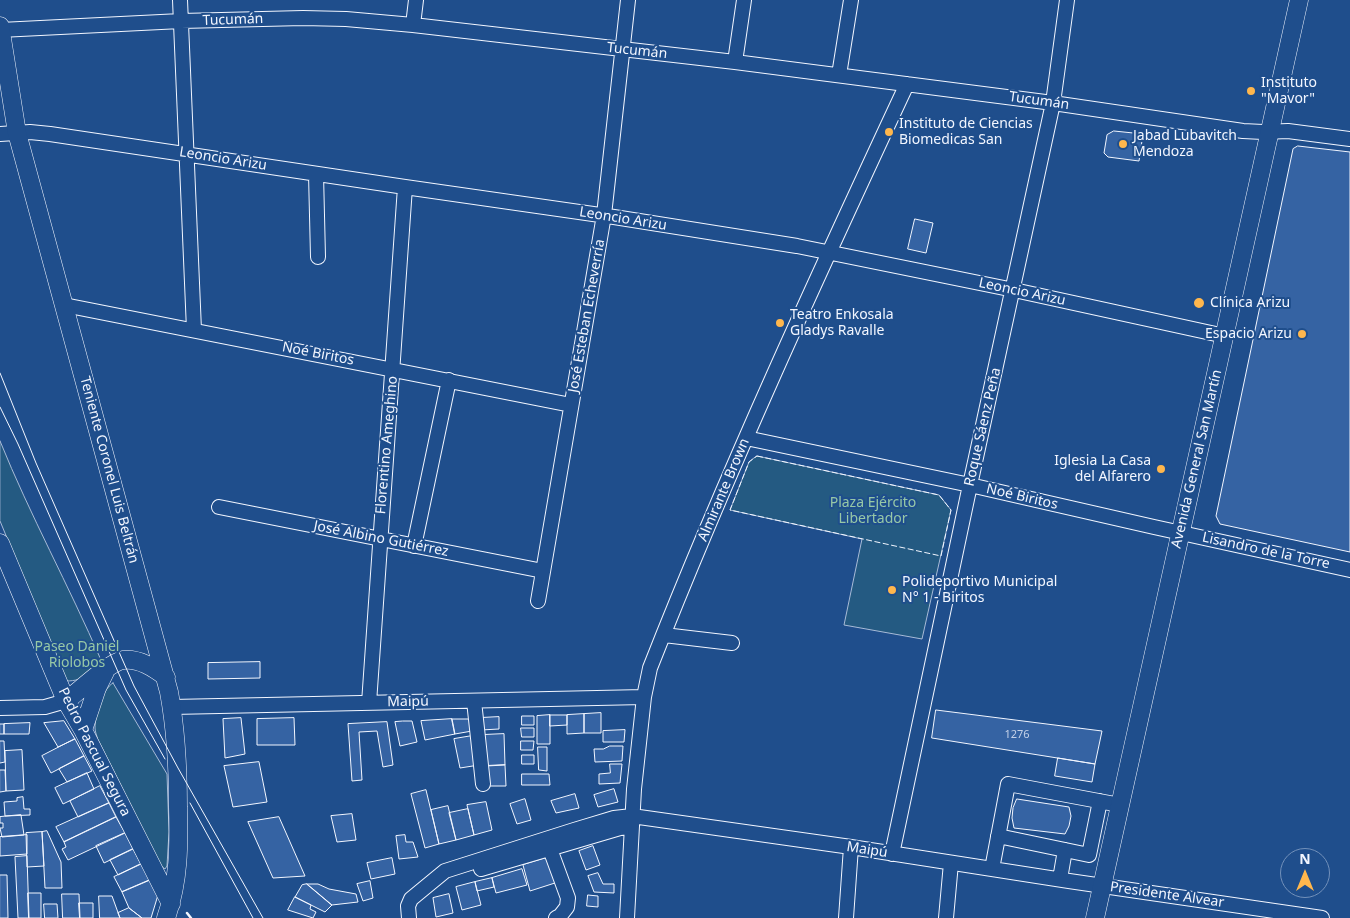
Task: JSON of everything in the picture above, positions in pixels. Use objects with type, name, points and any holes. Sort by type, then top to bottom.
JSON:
[{"type":"main road","name":"Avenida General San Martín","points":[[1095,918],[1298,0]]},
{"type":"main road","name":"Teniente Coronel Luis Beltrán","points":[[0,26],[8,133],[64,305],[166,677],[172,707],[177,752],[179,828],[178,865],[175,889],[169,911]]},
{"type":"main road","name":"Pedro Pascual Segura","points":[[1,549],[66,701],[83,730],[169,911]]},
{"type":"main road","points":[[66,701],[92,679],[123,660],[146,664],[166,677]]},
{"type":"main road","points":[[83,730],[96,688],[107,669]]},
{"type":"street","points":[[180,0],[194,330]]},
{"type":"street","points":[[413,25],[416,0]]},
{"type":"street","name":"José Esteban Echeverría","points":[[538,601],[604,216],[628,0]]},
{"type":"street","points":[[735,62],[744,0]]},
{"type":"street","points":[[839,75],[851,0]]},
{"type":"street","name":"Roque Sáenz Peña","points":[[892,854],[1053,103],[1067,0]]},
{"type":"street","name":"Tucumán","points":[[0,30],[180,21],[303,18],[413,25],[839,75],[1053,103],[1243,131],[1288,131],[1350,139]]},
{"type":"street","name":"Almirante Brown","points":[[627,918],[634,789],[648,676],[746,438],[907,84]]},
{"type":"street","name":"Leoncio Arizu","points":[[8,133],[50,134],[604,216],[829,252],[1224,336]]},
{"type":"street","points":[[316,174],[318,257]]},
{"type":"street","name":"Florentino Ameghino","points":[[368,703],[394,369],[405,187]]},
{"type":"street","name":"Noé Biritos","points":[[64,305],[571,405]]},
{"type":"street","points":[[414,546],[449,380]]},
{"type":"street","name":"Noé Biritos","points":[[746,438],[970,485],[1181,533]]},
{"type":"street","name":"José Albino Gutiérrez","points":[[219,507],[543,571]]},
{"type":"street","name":"Lisandro de la Torre","points":[[1181,533],[1350,570]]},
{"type":"street","points":[[664,635],[732,642]]},
{"type":"street","name":"Maipú","points":[[172,707],[644,697]]},
{"type":"street","points":[[0,708],[45,707],[66,701]]},
{"type":"street","points":[[474,701],[483,784]]},
{"type":"street","points":[[992,869],[1008,784],[1120,805]]},
{"type":"street","points":[[998,836],[1089,855],[1100,801]]},
{"type":"street","points":[[409,918],[408,906],[411,899],[445,871],[614,818],[632,822]]},
{"type":"street","points":[[435,880],[451,878],[550,849],[620,828],[632,822]]},
{"type":"street","name":"Maipú","points":[[632,822],[851,847],[1102,886]]},
{"type":"street","points":[[846,918],[851,847]]},
{"type":"street","points":[[550,849],[568,898],[567,906],[560,916],[556,918]]},
{"type":"street","points":[[1060,880],[1065,850]]},
{"type":"street","points":[[946,918],[951,863]]},
{"type":"street","name":"Presidente Alvear","points":[[1102,886],[1322,918]]},
{"type":"green space","name":"Paseo Daniel Riolobos","points":[[0,441],[101,660],[82,678],[73,681],[66,681],[0,521]]},
{"type":"green space","name":"Plaza Ejército Libertador","points":[[757,456],[939,495],[951,510],[922,639],[844,625],[862,539],[730,510],[749,462]]},
{"type":"green space","name":"Paseo Daniel Riolobos","points":[[113,683],[167,774],[169,832],[167,866],[165,869],[161,866],[98,740],[95,723],[98,710],[106,691]]},
{"type":"building","name":"Jabad Lubavitch Mendoza","points":[[1114,131],[1143,134],[1139,161],[1108,157],[1104,153],[1107,135]]},
{"type":"building","name":"Espacio Arizu","points":[[1298,146],[1350,152],[1350,552],[1220,524],[1216,516],[1293,149]]},
{"type":"building","points":[[915,219],[933,223],[926,253],[908,249]]},
{"type":"building","points":[[260,662],[260,678],[208,679],[208,663]]},
{"type":"building","points":[[936,710],[1102,731],[1095,764],[932,738]]},
{"type":"building","points":[[601,713],[601,733],[584,733],[584,714]]},
{"type":"building","points":[[584,714],[584,733],[567,734],[567,715]]},
{"type":"building","points":[[550,715],[550,744],[537,744],[537,716]]},
{"type":"building","points":[[550,715],[567,715],[567,725],[550,726]]},
{"type":"building","points":[[522,716],[534,716],[534,725],[522,725]]},
{"type":"building","points":[[499,717],[499,729],[481,730],[480,718]]},
{"type":"building","points":[[241,718],[245,754],[225,758],[223,719]]},
{"type":"building","points":[[294,718],[295,745],[257,745],[257,719]]},
{"type":"building","points":[[452,719],[455,734],[425,740],[421,721]]},
{"type":"building","points":[[452,719],[472,719],[472,731],[455,734]]},
{"type":"building","points":[[64,721],[75,739],[58,747],[44,723]]},
{"type":"building","points":[[412,721],[417,742],[400,746],[395,722]]},
{"type":"building","points":[[387,722],[393,765],[383,767],[377,731],[359,732],[362,780],[352,781],[348,724]]},
{"type":"building","points":[[30,723],[29,734],[4,734],[4,724]]},
{"type":"building","points":[[0,724],[4,724],[4,734],[0,734]]},
{"type":"building","points":[[521,728],[534,728],[534,737],[522,737]]},
{"type":"building","points":[[625,730],[624,742],[603,742],[603,731]]},
{"type":"building","points":[[504,734],[505,765],[486,766],[482,735]]},
{"type":"building","points":[[472,736],[479,765],[460,768],[454,739]]},
{"type":"building","points":[[75,739],[84,756],[51,773],[42,756]]},
{"type":"building","points":[[0,741],[4,741],[5,762],[0,763]]},
{"type":"building","points":[[521,741],[534,741],[533,750],[521,750]]},
{"type":"building","points":[[610,746],[623,746],[622,761],[595,762],[594,749],[603,749]]},
{"type":"building","points":[[538,747],[547,747],[547,771],[539,770]]},
{"type":"building","points":[[22,750],[24,790],[6,791],[5,751]]},
{"type":"building","points":[[522,755],[534,755],[534,764],[522,764]]},
{"type":"building","points":[[84,756],[92,771],[67,782],[59,769]]},
{"type":"building","points":[[1058,758],[1095,764],[1092,782],[1055,776]]},
{"type":"building","points":[[259,762],[267,802],[233,807],[224,766]]},
{"type":"building","points":[[610,764],[622,764],[620,783],[599,784],[599,774],[610,773]]},
{"type":"building","points":[[505,765],[506,786],[488,786],[486,766]]},
{"type":"building","points":[[0,770],[5,770],[6,791],[0,792]]},
{"type":"building","points":[[87,773],[94,789],[63,804],[55,788]]},
{"type":"building","points":[[522,774],[549,774],[550,785],[522,785]]},
{"type":"building","points":[[100,786],[109,803],[78,817],[70,801]]},
{"type":"building","points":[[614,789],[618,802],[598,807],[594,795]]},
{"type":"building","points":[[426,790],[439,844],[425,848],[411,794]]},
{"type":"building","points":[[575,794],[579,808],[556,813],[551,801]]},
{"type":"building","points":[[23,797],[24,809],[30,809],[30,815],[5,816],[4,802],[17,801],[17,798]]},
{"type":"building","points":[[525,799],[531,820],[517,824],[510,804]]},
{"type":"building","points":[[1017,799],[1069,807],[1071,816],[1065,834],[1014,828],[1013,808]]},
{"type":"building","points":[[486,802],[492,830],[474,835],[467,805]]},
{"type":"building","points":[[109,803],[116,817],[64,842],[56,827]]},
{"type":"building","points":[[448,806],[456,840],[439,844],[431,810]]},
{"type":"building","points":[[468,809],[474,835],[456,840],[449,813]]},
{"type":"building","points":[[352,814],[356,840],[337,842],[331,816]]},
{"type":"building","points":[[21,815],[24,835],[2,837],[0,828],[3,828],[3,823],[0,823],[0,817]]},
{"type":"building","points":[[116,817],[125,833],[68,860],[62,849],[66,847],[64,842]]},
{"type":"building","points":[[279,817],[305,876],[273,878],[248,822]]},
{"type":"building","points":[[47,831],[61,862],[62,888],[45,888],[42,832]]},
{"type":"building","points":[[42,832],[44,866],[27,867],[26,833]]},
{"type":"building","points":[[125,833],[133,849],[104,863],[96,846]]},
{"type":"building","points":[[27,835],[27,854],[0,856],[0,837]]},
{"type":"building","points":[[405,835],[406,842],[413,842],[418,857],[399,859],[396,836]]},
{"type":"building","points":[[593,846],[600,865],[586,870],[579,851]]},
{"type":"building","points":[[133,849],[141,864],[118,875],[110,860]]},
{"type":"building","points":[[27,856],[29,918],[18,918],[15,857]]},
{"type":"building","points":[[549,857],[558,882],[530,891],[523,865]]},
{"type":"building","points":[[392,858],[395,874],[371,879],[367,863]]},
{"type":"building","points":[[141,864],[150,880],[122,892],[114,877]]},
{"type":"building","points":[[522,869],[527,885],[496,893],[492,878]]},
{"type":"building","points":[[598,873],[603,884],[614,884],[614,893],[594,892],[588,876]]},
{"type":"building","points":[[0,875],[7,875],[8,918],[0,918]]},
{"type":"building","points":[[492,878],[494,887],[477,891],[475,882]]},
{"type":"building","points":[[150,880],[158,895],[151,918],[142,918],[129,908],[122,892]]},
{"type":"building","points":[[370,881],[373,898],[363,901],[357,884]]},
{"type":"building","points":[[475,882],[481,905],[462,910],[456,887]]},
{"type":"building","points":[[307,884],[318,884],[329,889],[356,894],[358,902],[332,905]]},
{"type":"building","points":[[307,884],[332,905],[325,912],[295,897],[302,885]]},
{"type":"building","points":[[28,893],[41,893],[41,918],[29,918]]},
{"type":"building","points":[[62,894],[79,894],[80,918],[63,918]]},
{"type":"building","points":[[449,894],[453,913],[436,917],[433,898]]},
{"type":"building","points":[[588,895],[598,896],[598,907],[587,906]]},
{"type":"building","points":[[99,896],[112,896],[120,918],[100,918]]},
{"type":"building","points":[[295,897],[311,905],[310,909],[316,912],[313,918],[288,910]]},
{"type":"building","points":[[79,903],[93,903],[93,918],[80,918]]},
{"type":"building","points":[[44,904],[57,904],[58,918],[45,918]]},
{"type":"building","points":[[129,908],[142,918],[120,918],[118,913]]},
{"type":"tram line","points":[[0,373],[36,463],[134,686],[263,918]]},
{"type":"tram line","points":[[0,407],[126,690],[165,759]]},
{"type":"tram line","points":[[190,803],[253,918]]},
{"type":"fence","points":[[757,456],[939,495],[951,510],[941,556],[730,510],[749,462],[757,456]]},
{"type":"wall","points":[[187,913],[191,918]]},
{"type":"place","name":"Instituto \"Mavor\"","points":[[1251,91]]},
{"type":"place","name":"Instituto de Ciencias Biomedicas San","points":[[889,132]]},
{"type":"place","name":"Jabad Lubavitch Mendoza","points":[[1123,144]]},
{"type":"place","name":"Clínica Arizu","points":[[1199,303]]},
{"type":"place","name":"Teatro Enkosala Gladys Ravalle","points":[[780,323]]},
{"type":"place","name":"Espacio Arizu","points":[[1302,334]]},
{"type":"place","name":"Iglesia La Casa del Alfarero","points":[[1161,469]]},
{"type":"place","name":"Polideportivo Municipal N° 1 - Biritos","points":[[892,590]]}]
